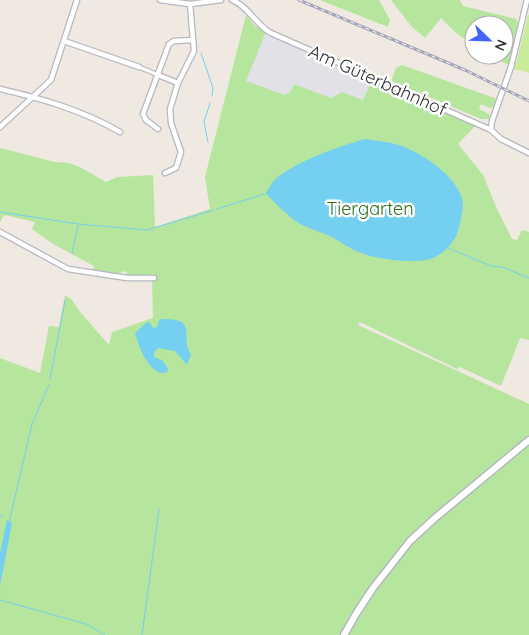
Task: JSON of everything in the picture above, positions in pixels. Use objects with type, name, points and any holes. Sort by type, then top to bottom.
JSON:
[{"type":"main road","points":[[344,635],[373,588],[410,541],[529,440]]},
{"type":"street","points":[[0,127],[51,80],[77,0]]},
{"type":"street","points":[[160,0],[190,4],[221,0]]},
{"type":"street","name":"Am Güterbahnhof","points":[[232,0],[239,3],[258,24],[271,33],[490,130],[501,139],[529,153]]},
{"type":"street","points":[[490,130],[511,67],[527,0]]},
{"type":"street","points":[[165,173],[176,168],[181,155],[181,148],[172,126],[170,115],[178,82],[194,51],[190,4]]},
{"type":"street","points":[[64,40],[178,82]]},
{"type":"street","points":[[158,128],[146,120],[143,114],[169,44],[193,40]]},
{"type":"street","points":[[0,89],[85,113],[120,132]]},
{"type":"street","points":[[0,232],[68,270],[127,278],[154,278]]},
{"type":"shaded area","points":[[266,32],[372,80],[363,100],[342,92],[331,98],[294,84],[290,92],[285,95],[245,81]]},
{"type":"green space","points":[[320,0],[379,0],[390,20],[388,27]]},
{"type":"green space","points":[[391,0],[460,0],[463,6],[500,15],[464,15],[464,39],[441,18],[425,38],[411,26]]},
{"type":"green space","name":"Tiergarten","points":[[246,15],[255,26],[266,32],[246,81],[285,95],[290,92],[294,84],[331,98],[342,92],[363,100],[372,80],[475,126],[458,144],[483,175],[512,239],[517,240],[522,230],[529,232],[529,340],[520,338],[501,386],[460,367],[457,369],[360,322],[358,325],[529,404],[529,635],[0,635],[0,358],[40,373],[49,326],[59,327],[65,295],[71,299],[109,345],[112,332],[153,318],[152,279],[129,279],[126,271],[116,275],[92,272],[94,266],[53,244],[32,229],[35,222],[4,215],[0,222],[0,148],[55,162],[69,163],[106,182],[117,177],[153,175],[155,227],[210,209],[205,177]]},
{"type":"green space","points":[[529,15],[529,73],[514,69]]},
{"type":"green space","points":[[514,19],[518,23],[514,42]]},
{"type":"green space","points":[[402,65],[497,99],[493,107],[490,108],[481,104],[479,109],[489,114],[490,119],[481,119],[391,81],[396,68]]},
{"type":"water","points":[[365,139],[393,143],[411,150],[440,169],[456,186],[461,195],[463,205],[460,224],[455,238],[440,254],[426,260],[401,261],[365,254],[332,237],[300,224],[282,210],[266,193],[272,183],[289,169],[329,151]]},
{"type":"water","points":[[159,320],[174,320],[185,325],[188,348],[191,354],[187,365],[175,351],[158,348],[154,353],[154,357],[163,361],[168,369],[167,372],[161,373],[155,370],[146,359],[135,333],[147,322],[153,328],[157,327]]},
{"type":"water","points":[[7,520],[12,523],[0,586],[0,554]]},
{"type":"waterway","points":[[201,53],[213,88],[212,96]]},
{"type":"waterway","points":[[208,142],[204,122],[210,103]]},
{"type":"waterway","points":[[217,209],[268,193]]},
{"type":"waterway","points":[[0,212],[78,224],[147,230],[214,210]]},
{"type":"waterway","points":[[72,253],[78,225]]},
{"type":"waterway","points":[[446,247],[491,266],[502,267],[529,278]]},
{"type":"waterway","points":[[50,379],[65,301]]},
{"type":"waterway","points":[[9,523],[32,424],[49,385]]},
{"type":"waterway","points":[[142,635],[159,509]]},
{"type":"waterway","points":[[0,600],[86,624],[105,635]]},
{"type":"railway","points":[[299,0],[465,70],[529,101]]}]
